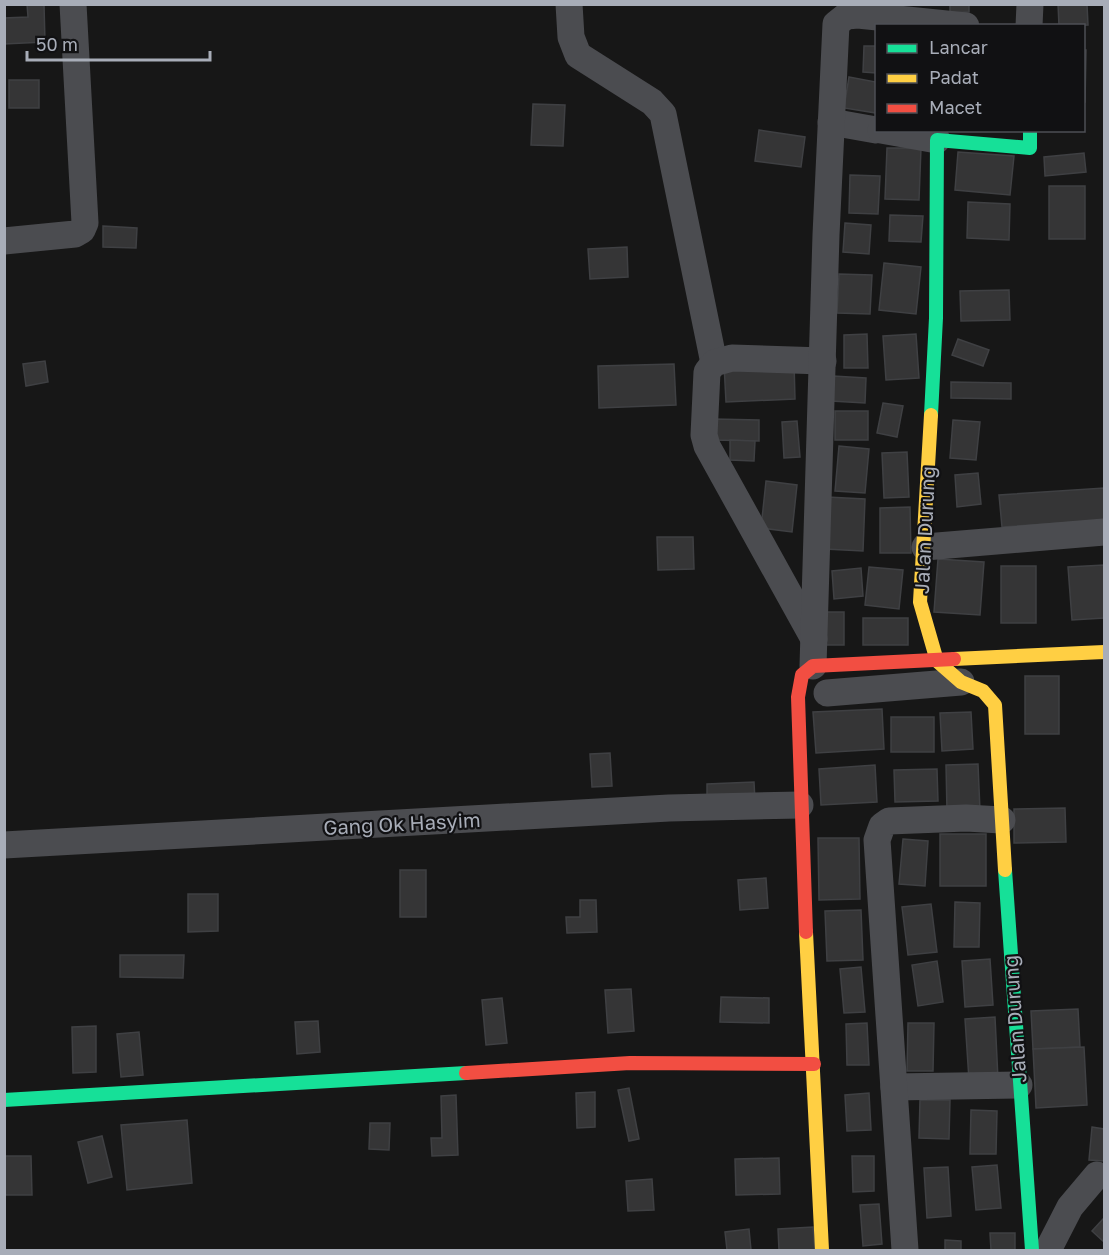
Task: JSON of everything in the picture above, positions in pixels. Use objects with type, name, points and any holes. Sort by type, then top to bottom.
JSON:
[{"type":"street","points":[[4,241],[75,234],[82,230],[85,222],[73,4]]},
{"type":"street","points":[[569,4],[571,37],[578,55],[652,102],[663,114],[714,363]]},
{"type":"street","points":[[1029,24],[1030,4]]},
{"type":"street","points":[[813,666],[836,24],[846,16],[942,24]]},
{"type":"street","points":[[831,122],[875,130]]},
{"type":"street","points":[[892,132],[937,140],[1030,148],[1030,132]]},
{"type":"street","name":"Jalan Durung","points":[[937,140],[936,318],[925,547],[920,602],[937,661],[961,682],[983,691],[995,705],[1018,1085],[1025,1127],[1032,1251]]},
{"type":"street","points":[[814,639],[707,446],[704,435],[707,372],[714,363],[732,358],[823,361]]},
{"type":"street","points":[[925,547],[1104,532]]},
{"type":"street","points":[[822,1251],[800,805],[798,697],[802,675],[813,666],[1104,652]]},
{"type":"street","points":[[827,693],[961,682]]},
{"type":"street","name":"Gang Ok Hasyim","points":[[4,845],[669,808],[800,805]]},
{"type":"street","points":[[905,1251],[877,840],[882,826],[889,821],[966,818],[1002,820]]},
{"type":"street","points":[[4,1100],[630,1063],[814,1064]]},
{"type":"street","points":[[894,1087],[1018,1085]]},
{"type":"street","points":[[1048,1251],[1070,1207],[1097,1175]]},
{"type":"building","points":[[27,4],[44,4],[45,42],[4,44],[4,18],[28,17]]},
{"type":"building","points":[[950,4],[969,4],[969,12],[950,13]]},
{"type":"building","points":[[1058,4],[1087,4],[1088,25],[1059,24]]},
{"type":"building","points":[[864,46],[875,46],[875,73],[863,72]]},
{"type":"building","points":[[1085,50],[1086,50],[1085,102]]},
{"type":"building","points":[[849,77],[875,82],[875,113],[844,108]]},
{"type":"building","points":[[9,80],[39,80],[39,108],[9,108]]},
{"type":"building","points":[[533,104],[565,105],[563,146],[531,145]]},
{"type":"building","points":[[759,130],[805,137],[801,167],[755,161]]},
{"type":"building","points":[[887,148],[921,148],[919,200],[885,199]]},
{"type":"building","points":[[958,152],[1014,156],[1010,195],[955,190]]},
{"type":"building","points":[[1084,153],[1086,172],[1045,176],[1044,157]]},
{"type":"building","points":[[850,175],[880,176],[878,214],[849,213]]},
{"type":"building","points":[[1049,186],[1085,186],[1085,239],[1049,239]]},
{"type":"building","points":[[968,202],[1010,204],[1009,240],[967,238]]},
{"type":"building","points":[[890,215],[923,216],[921,242],[889,241]]},
{"type":"building","points":[[845,223],[871,225],[869,254],[843,252]]},
{"type":"building","points":[[103,226],[137,228],[136,248],[103,247]]},
{"type":"building","points":[[627,247],[628,277],[590,279],[588,249]]},
{"type":"building","points":[[884,263],[921,267],[916,314],[879,310]]},
{"type":"building","points":[[839,274],[872,275],[870,314],[837,313]]},
{"type":"building","points":[[1009,290],[1010,320],[961,321],[960,291]]},
{"type":"building","points":[[867,334],[868,368],[844,368],[844,335]]},
{"type":"building","points":[[916,334],[919,378],[886,380],[883,336]]},
{"type":"building","points":[[958,339],[989,350],[983,366],[952,355]]},
{"type":"building","points":[[45,361],[48,382],[26,386],[23,364]]},
{"type":"building","points":[[794,362],[795,399],[726,402],[724,364]]},
{"type":"building","points":[[674,364],[676,405],[599,408],[598,366]]},
{"type":"building","points":[[833,376],[866,378],[865,403],[831,401]]},
{"type":"building","points":[[951,382],[1011,383],[1011,399],[951,398]]},
{"type":"building","points":[[883,403],[903,406],[897,437],[877,433]]},
{"type":"building","points":[[835,411],[868,411],[868,440],[835,440]]},
{"type":"building","points":[[714,419],[759,420],[759,441],[713,440]]},
{"type":"building","points":[[953,420],[980,422],[976,460],[950,458]]},
{"type":"building","points":[[797,421],[800,457],[784,458],[782,422]]},
{"type":"building","points":[[730,440],[755,441],[754,461],[730,460]]},
{"type":"building","points":[[839,446],[869,449],[865,493],[835,491]]},
{"type":"building","points":[[907,452],[909,497],[884,498],[882,453]]},
{"type":"building","points":[[978,473],[981,504],[957,507],[955,475]]},
{"type":"building","points":[[766,481],[797,485],[792,532],[761,528]]},
{"type":"building","points":[[1104,488],[1104,520],[1002,527],[999,495]]},
{"type":"building","points":[[827,497],[865,499],[863,551],[825,549]]},
{"type":"building","points":[[910,507],[911,553],[880,553],[880,508]]},
{"type":"building","points":[[657,537],[693,537],[694,569],[658,570]]},
{"type":"building","points":[[938,559],[984,562],[980,615],[934,612]]},
{"type":"building","points":[[1104,565],[1104,618],[1072,620],[1068,567]]},
{"type":"building","points":[[1001,566],[1036,566],[1036,623],[1001,623]]},
{"type":"building","points":[[869,567],[903,570],[899,609],[865,605]]},
{"type":"building","points":[[861,568],[863,596],[834,599],[832,571]]},
{"type":"building","points":[[820,612],[844,612],[844,645],[820,645]]},
{"type":"building","points":[[863,618],[908,618],[908,645],[863,645]]},
{"type":"building","points":[[1025,676],[1059,676],[1059,734],[1025,734]]},
{"type":"building","points":[[882,709],[884,749],[816,753],[813,712]]},
{"type":"building","points":[[971,712],[973,749],[942,751],[940,713]]},
{"type":"building","points":[[891,717],[934,717],[934,752],[891,752]]},
{"type":"building","points":[[610,753],[612,786],[592,787],[590,754]]},
{"type":"building","points":[[978,764],[980,811],[947,812],[946,765]]},
{"type":"building","points":[[875,765],[877,802],[821,805],[819,769]]},
{"type":"building","points":[[937,769],[938,801],[895,802],[894,770]]},
{"type":"building","points":[[754,782],[755,801],[707,803],[707,784]]},
{"type":"building","points":[[1065,808],[1066,842],[1014,843],[1014,809]]},
{"type":"building","points":[[940,834],[986,834],[986,886],[940,886]]},
{"type":"building","points":[[818,838],[859,838],[860,899],[819,900]]},
{"type":"building","points":[[903,839],[928,841],[925,886],[899,884]]},
{"type":"building","points":[[400,870],[426,870],[426,917],[400,917]]},
{"type":"building","points":[[766,878],[768,908],[740,910],[738,880]]},
{"type":"building","points":[[188,894],[218,894],[218,931],[188,932]]},
{"type":"building","points":[[580,900],[596,900],[597,932],[567,933],[566,917],[580,917]]},
{"type":"building","points":[[955,902],[980,903],[979,947],[954,947]]},
{"type":"building","points":[[931,904],[937,952],[908,955],[902,907]]},
{"type":"building","points":[[861,910],[863,960],[827,961],[825,911]]},
{"type":"building","points":[[120,955],[184,955],[183,978],[120,977]]},
{"type":"building","points":[[990,959],[993,1005],[965,1007],[962,961]]},
{"type":"building","points":[[937,961],[943,1002],[918,1006],[912,965]]},
{"type":"building","points":[[861,967],[865,1012],[844,1013],[840,969]]},
{"type":"building","points":[[631,989],[634,1031],[608,1033],[605,990]]},
{"type":"building","points":[[721,997],[769,998],[769,1023],[720,1022]]},
{"type":"building","points":[[502,998],[507,1043],[486,1045],[482,1000]]},
{"type":"building","points":[[1078,1009],[1080,1047],[1033,1049],[1031,1011]]},
{"type":"building","points":[[995,1017],[998,1079],[969,1080],[965,1019]]},
{"type":"building","points":[[318,1021],[320,1052],[297,1054],[295,1022]]},
{"type":"building","points":[[867,1023],[869,1065],[847,1065],[846,1024]]},
{"type":"building","points":[[908,1023],[934,1023],[933,1071],[907,1071]]},
{"type":"building","points":[[96,1026],[96,1072],[73,1073],[72,1027]]},
{"type":"building","points":[[139,1032],[143,1075],[121,1077],[117,1034]]},
{"type":"building","points":[[1084,1047],[1087,1105],[1036,1108],[1033,1049]]},
{"type":"building","points":[[629,1088],[639,1139],[629,1141],[618,1090]]},
{"type":"building","points":[[595,1092],[595,1127],[577,1128],[576,1093]]},
{"type":"building","points":[[869,1093],[871,1130],[847,1131],[845,1095]]},
{"type":"building","points":[[456,1095],[458,1155],[432,1156],[431,1138],[442,1138],[441,1096]]},
{"type":"building","points":[[920,1100],[950,1100],[949,1139],[919,1138]]},
{"type":"building","points":[[971,1110],[997,1111],[996,1154],[970,1154]]},
{"type":"building","points":[[187,1120],[192,1183],[127,1190],[121,1125]]},
{"type":"building","points":[[370,1123],[390,1123],[389,1150],[369,1149]]},
{"type":"building","points":[[1092,1127],[1104,1129],[1104,1161],[1089,1160]]},
{"type":"building","points":[[102,1136],[112,1177],[88,1183],[78,1142]]},
{"type":"building","points":[[4,1156],[31,1156],[32,1195],[4,1195]]},
{"type":"building","points":[[852,1156],[874,1156],[874,1191],[853,1192]]},
{"type":"building","points":[[779,1158],[780,1194],[736,1195],[735,1159]]},
{"type":"building","points":[[997,1165],[1001,1208],[976,1210],[972,1167]]},
{"type":"building","points":[[948,1167],[951,1216],[927,1218],[924,1168]]},
{"type":"building","points":[[652,1179],[654,1210],[628,1211],[626,1181]]},
{"type":"building","points":[[879,1204],[882,1244],[863,1246],[860,1205]]},
{"type":"building","points":[[1104,1218],[1104,1242],[1092,1231]]},
{"type":"building","points":[[813,1227],[815,1250],[779,1250],[778,1229]]},
{"type":"building","points":[[749,1229],[751,1250],[727,1250],[725,1232]]},
{"type":"building","points":[[990,1233],[1015,1233],[1015,1250],[991,1250]]},
{"type":"building","points":[[945,1240],[961,1241],[961,1250],[945,1250]]},
{"type":"traffic: fast","points":[[931,415],[936,318],[937,140],[1030,148],[1030,132]]},
{"type":"traffic: fast","points":[[1005,870],[1032,1250]]},
{"type":"traffic: fast","points":[[4,1100],[466,1073]]},
{"type":"traffic: slow","points":[[931,415],[920,602],[937,661],[961,682],[983,691],[995,705],[1005,870]]},
{"type":"traffic: slow","points":[[954,659],[1104,652]]},
{"type":"traffic: slow","points":[[806,932],[822,1250]]},
{"type":"traffic: jam","points":[[806,932],[798,697],[802,675],[813,666],[954,659]]},
{"type":"traffic: jam","points":[[466,1073],[630,1063],[814,1064]]}]
